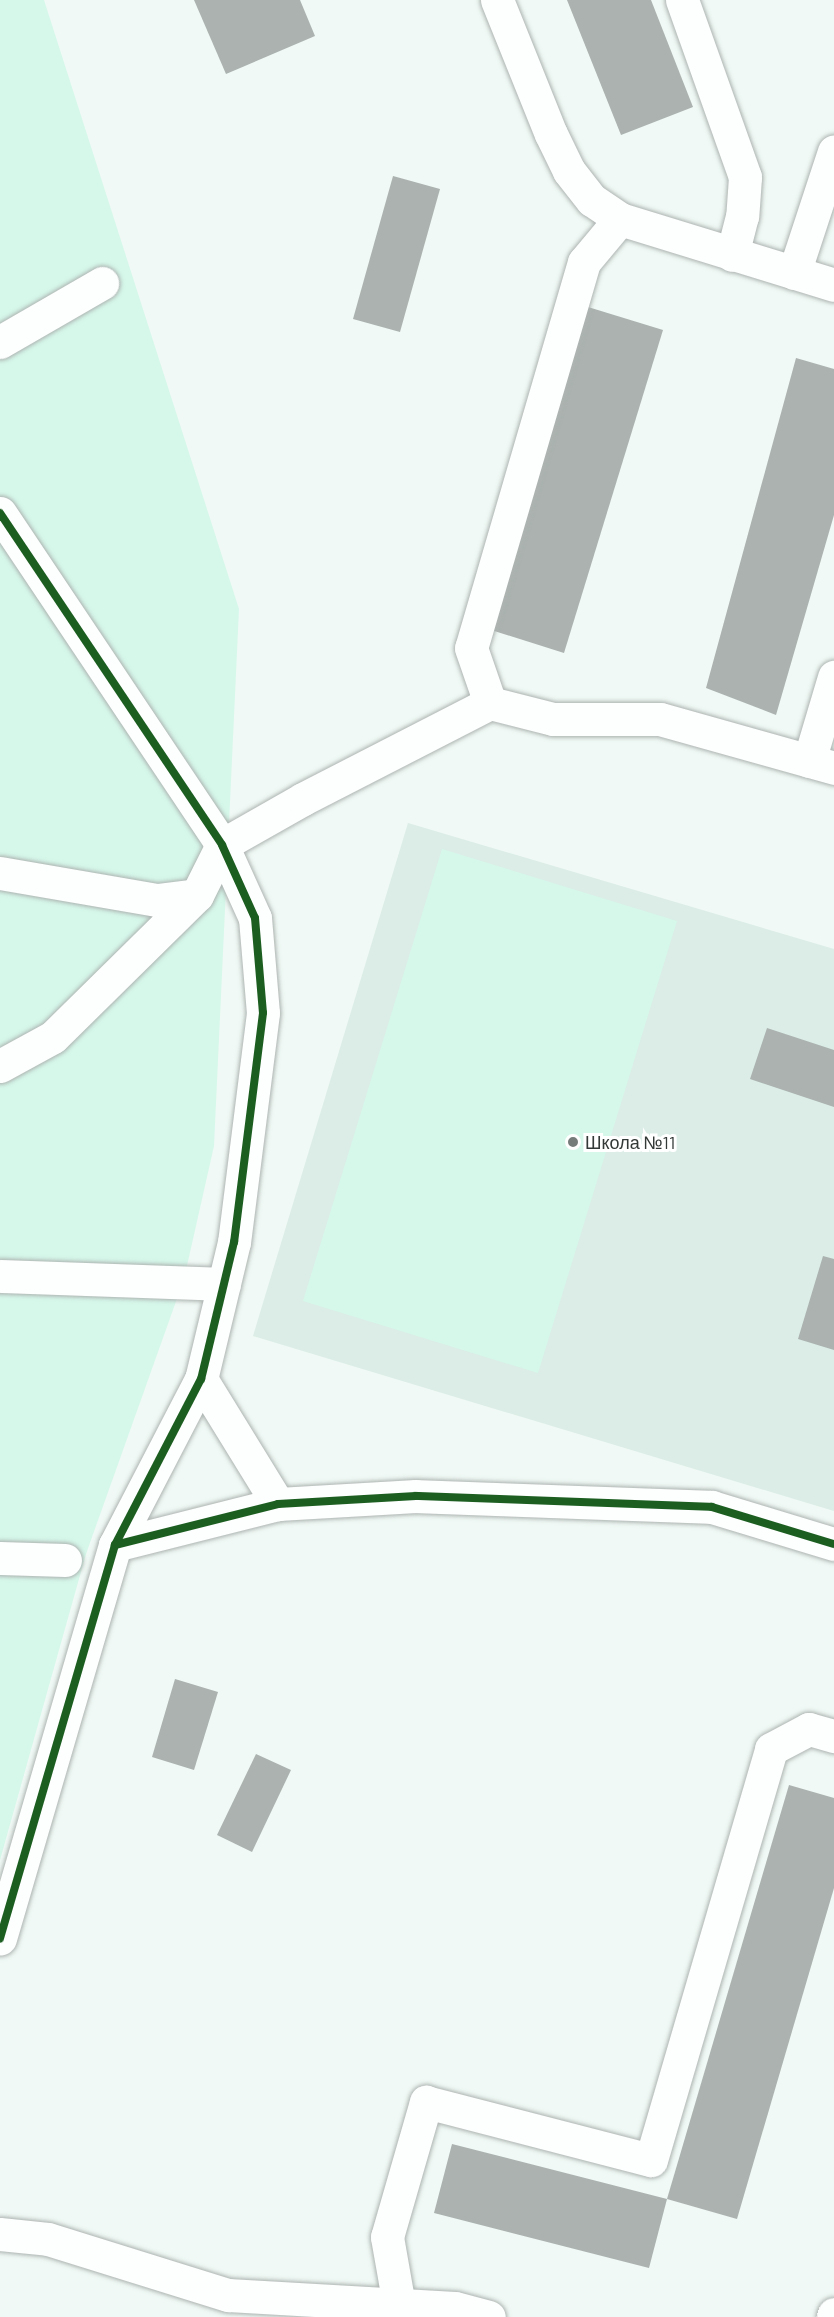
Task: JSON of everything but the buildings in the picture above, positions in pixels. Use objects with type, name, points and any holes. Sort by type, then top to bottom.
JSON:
[{"type":"street","points":[[497,0],[551,134],[569,171],[592,200],[620,219],[834,285]]},
{"type":"street","points":[[682,0],[745,177],[742,216],[732,255]]},
{"type":"street","points":[[794,273],[834,151]]},
{"type":"street","points":[[490,703],[471,648],[584,262],[620,219]]},
{"type":"street","points":[[0,342],[102,283]]},
{"type":"street","points":[[0,513],[222,845],[255,918],[263,1013],[234,1242],[201,1379],[115,1545],[0,1939]]},
{"type":"street","points":[[0,1066],[53,1037],[197,895],[222,845],[303,799],[490,703],[553,719],[660,719],[822,765],[834,677]]},
{"type":"street","points":[[0,873],[157,900],[197,895]]},
{"type":"street","points":[[0,1276],[224,1284]]},
{"type":"street","points":[[201,1379],[278,1504]]},
{"type":"street","points":[[115,1545],[278,1504],[416,1496],[712,1507],[834,1544]]},
{"type":"street","points":[[0,1558],[64,1560]]},
{"type":"street","points":[[399,2305],[387,2237],[426,2102],[651,2160],[771,1749],[809,1729],[834,1736]]},
{"type":"street","points":[[0,2234],[48,2239],[228,2295],[307,2308],[399,2305],[455,2308],[489,2317]]},
{"type":"shaded area","name":"Школа №11","points":[[408,823],[834,949],[834,1511],[253,1336]]},
{"type":"green space","points":[[0,0],[44,0],[239,609],[214,1146],[184,1279],[86,1554],[0,1860]]},
{"type":"green space","points":[[442,849],[677,921],[538,1373],[303,1301]]},
{"type":"cycle path","points":[[0,513],[222,845],[255,918],[263,1013],[234,1242],[201,1379],[115,1545],[0,1939]]},
{"type":"cycle path","points":[[115,1545],[278,1504],[416,1496],[712,1507],[834,1544]]},
{"type":"place","name":"Школа №11","points":[[573,1142]]}]
